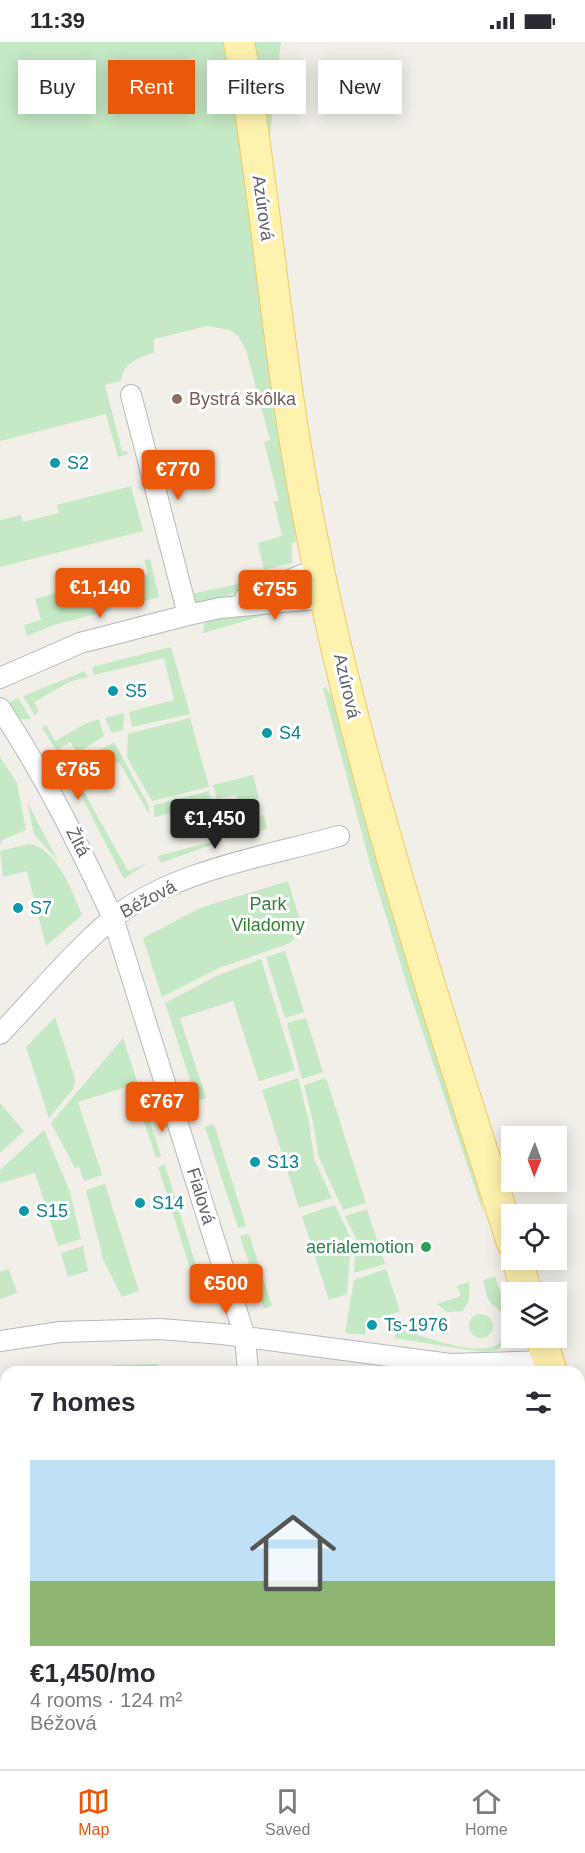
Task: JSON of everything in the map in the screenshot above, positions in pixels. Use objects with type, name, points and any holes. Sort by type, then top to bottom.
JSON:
[{"type":"main road","name":"Azúrová","points":[[239,42],[297,459],[319,568],[356,725],[388,844],[445,1035],[501,1209]]},
{"type":"street","points":[[131,395],[188,615]]},
{"type":"street","points":[[220,608],[319,568]]},
{"type":"street","points":[[0,678],[80,644],[188,615],[220,608],[326,598]]},
{"type":"street","name":"Žltá","points":[[0,708],[45,777],[89,863],[113,918]]},
{"type":"street","name":"Béžová","points":[[0,1034],[113,918],[182,881],[231,864],[339,836]]},
{"type":"street","name":"Fialová","points":[[113,918],[245,1337],[247,1366]]},
{"type":"street","points":[[0,1341],[60,1332],[160,1329],[245,1337],[450,1364],[504,1364],[547,1357]]},
{"type":"street","points":[[450,1364],[456,1366]]},
{"type":"green space","points":[[0,42],[231,42],[233,60],[207,60],[207,114],[240,114],[296,542],[292,543],[292,563],[264,570],[258,543],[282,536],[274,502],[279,501],[264,442],[270,440],[246,350],[238,336],[230,330],[207,326],[154,339],[154,353],[128,365],[121,381],[105,385],[122,451],[127,451],[128,454],[118,457],[106,414],[0,441]]},
{"type":"green space","points":[[253,42],[281,42],[279,60],[256,60]]},
{"type":"green space","points":[[265,114],[272,114],[269,142]]},
{"type":"green space","points":[[131,486],[143,531],[0,567],[0,520],[21,515],[23,522],[59,513],[57,505]]},
{"type":"green space","points":[[150,559],[159,597],[129,605],[127,598],[144,594],[140,577],[148,574],[144,560]]},
{"type":"green space","points":[[238,584],[240,591],[203,604],[194,601],[191,594]]},
{"type":"green space","points":[[86,585],[92,607],[109,603],[111,610],[54,625],[27,636],[24,625],[41,620],[35,599]]},
{"type":"green space","points":[[276,612],[203,633],[204,622],[210,618]]},
{"type":"green space","points":[[171,647],[190,714],[132,727],[129,712],[174,700],[164,658],[94,675],[92,667]]},
{"type":"green space","points":[[85,671],[88,677],[71,681],[34,702],[39,712],[35,715],[23,696]]},
{"type":"green space","points":[[325,687],[339,705],[469,1141],[484,1215],[409,991],[371,867],[323,688]]},
{"type":"green space","points":[[18,698],[31,719],[15,719],[7,704]]},
{"type":"green space","points":[[124,713],[123,730],[112,733],[105,718]]},
{"type":"green space","points":[[190,718],[209,787],[152,801],[127,757],[128,734]]},
{"type":"green space","points":[[99,719],[104,736],[77,753],[70,742],[60,748],[65,759],[63,761],[42,728],[46,725],[55,741]]},
{"type":"green space","points":[[114,742],[149,806],[149,814],[119,762],[80,785],[128,871],[147,863],[124,879],[67,768]]},
{"type":"green space","points":[[0,757],[17,783],[26,830],[2,840],[0,845]]},
{"type":"green space","points":[[253,775],[259,798],[239,803],[236,795],[217,799],[213,785]]},
{"type":"green space","points":[[209,791],[214,812],[204,815],[201,805],[154,817],[154,805]]},
{"type":"green space","points":[[27,802],[58,861],[34,834]]},
{"type":"green space","points":[[264,815],[267,829],[248,834],[251,821]]},
{"type":"green space","points":[[220,831],[222,841],[161,863],[158,856],[211,842],[209,834]]},
{"type":"green space","points":[[29,844],[39,847],[55,862],[82,915],[46,946],[27,871],[3,877],[0,851]]},
{"type":"green space","name":"Park Viladomy","points":[[288,881],[303,930],[290,943],[219,968],[162,997],[143,938],[200,908]]},
{"type":"green space","points":[[285,951],[304,1012],[285,1018],[266,957]]},
{"type":"green space","points":[[261,959],[295,1070],[259,1081],[233,1001],[180,1018],[206,1098],[197,1101],[165,1003],[216,976]]},
{"type":"green space","points":[[55,1017],[75,1079],[74,1088],[49,1118],[26,1047]]},
{"type":"green space","points":[[306,1018],[323,1072],[302,1079],[287,1023]]},
{"type":"green space","points":[[123,1038],[161,1156],[156,1158],[132,1085],[78,1102],[102,1175],[84,1181],[79,1167],[75,1168],[51,1123]]},
{"type":"green space","points":[[298,1078],[309,1122],[314,1159],[332,1198],[299,1208],[262,1090]]},
{"type":"green space","points":[[326,1078],[366,1203],[343,1210],[319,1158],[304,1085]]},
{"type":"green space","points":[[0,1103],[24,1131],[0,1153]]},
{"type":"green space","points":[[214,1124],[246,1226],[238,1228],[205,1127]]},
{"type":"green space","points":[[44,1130],[70,1192],[81,1239],[58,1246],[35,1173],[0,1183],[0,1170]]},
{"type":"green space","points":[[165,1165],[198,1272],[192,1274],[158,1167]]},
{"type":"green space","points":[[105,1184],[139,1291],[122,1297],[103,1259],[86,1190]]},
{"type":"green space","points":[[335,1205],[351,1239],[347,1294],[329,1300],[302,1216]]},
{"type":"green space","points":[[367,1209],[385,1264],[354,1273],[356,1238],[345,1216]]},
{"type":"green space","points":[[249,1234],[272,1306],[264,1309],[240,1236]]},
{"type":"green space","points":[[83,1246],[88,1271],[68,1277],[61,1253]]},
{"type":"green space","points":[[9,1269],[17,1293],[0,1299],[0,1272]]},
{"type":"green space","points":[[386,1269],[400,1311],[381,1318],[368,1317],[365,1335],[345,1333],[354,1280]]},
{"type":"green space","points":[[495,1276],[501,1295],[501,1312],[489,1300],[483,1280]]},
{"type":"green space","points":[[469,1282],[469,1300],[463,1311],[447,1312],[437,1304],[461,1296],[457,1286]]},
{"type":"green space","points":[[481,1314],[486,1315],[492,1321],[492,1331],[486,1337],[481,1338],[476,1337],[470,1331],[469,1326],[470,1321],[476,1315]]},
{"type":"green space","points":[[403,1330],[467,1348],[496,1345],[501,1339],[501,1347],[497,1350],[483,1352],[394,1338],[396,1333]]},
{"type":"green space","points":[[158,1364],[158,1366],[113,1365]]},
{"type":"place","name":"Bystrá škôlka","points":[[177,399]]},
{"type":"place","name":"S2","points":[[55,463]]},
{"type":"place","name":"S5","points":[[113,691]]},
{"type":"place","name":"S4","points":[[267,733]]},
{"type":"place","name":"S7","points":[[18,908]]},
{"type":"place","name":"S13","points":[[255,1162]]},
{"type":"place","name":"S14","points":[[140,1203]]},
{"type":"place","name":"S15","points":[[24,1211]]},
{"type":"place","name":"aerialemotion","points":[[426,1247]]},
{"type":"place","name":"Ts-1976","points":[[372,1325]]}]
